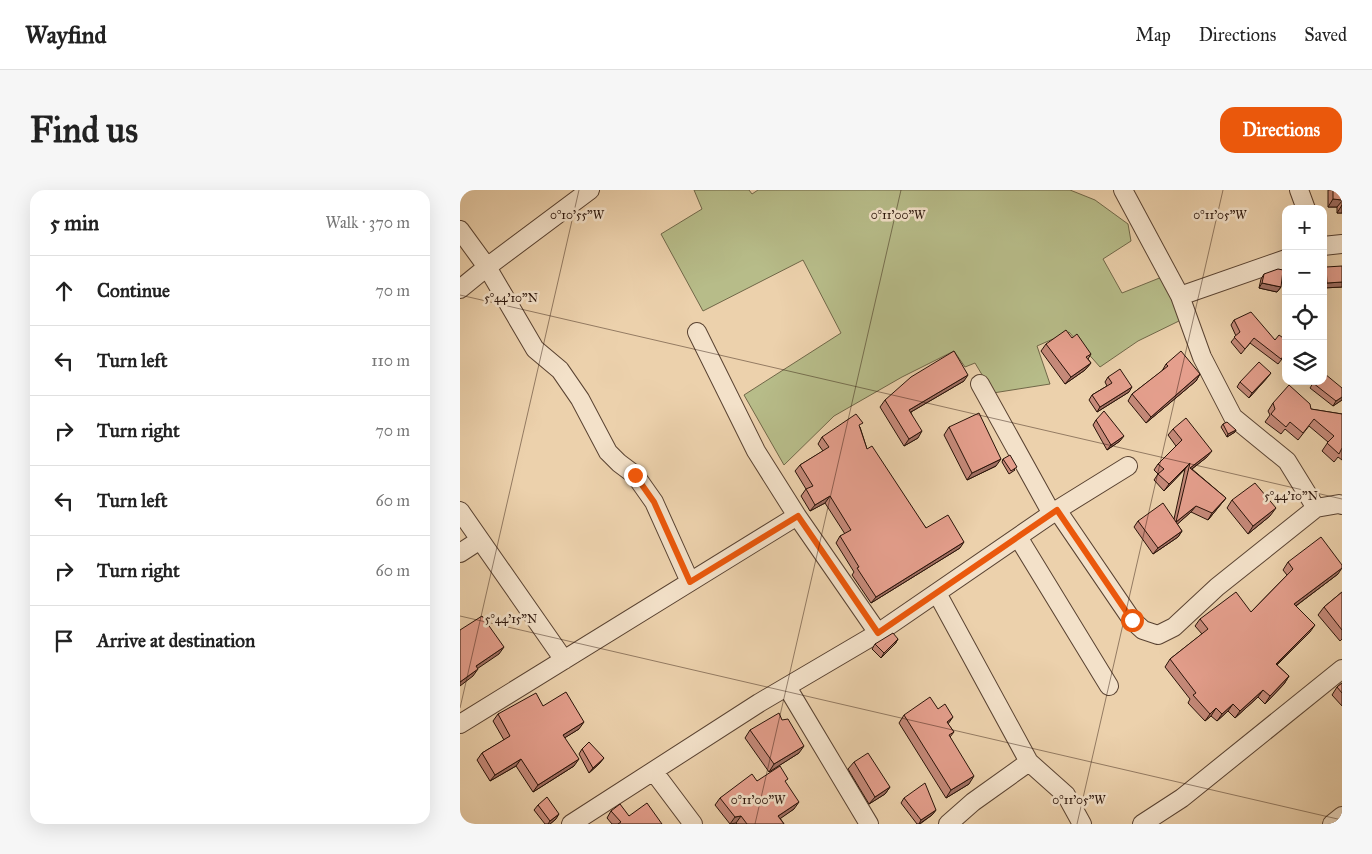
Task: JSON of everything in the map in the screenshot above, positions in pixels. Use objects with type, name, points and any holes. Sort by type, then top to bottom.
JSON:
[{"type":"street","points":[[460,289],[590,190]]},
{"type":"street","points":[[1123,190],[1180,296],[1202,357],[1233,417],[1287,461],[1316,508]]},
{"type":"street","points":[[1299,190],[1305,205]]},
{"type":"street","points":[[460,230],[487,267],[535,349],[560,370],[580,399],[608,452],[618,463],[635,475],[654,502],[690,582]]},
{"type":"street","points":[[1327,246],[1342,244]]},
{"type":"street","points":[[1180,296],[1282,260]]},
{"type":"street","points":[[697,332],[756,451],[878,633]]},
{"type":"street","points":[[980,384],[1054,512],[1132,620],[1143,630],[1158,635],[1174,627],[1217,586],[1316,508],[1342,505]]},
{"type":"street","points":[[571,824],[787,687],[878,633],[1054,512],[1128,466]]},
{"type":"street","points":[[460,511],[564,660]]},
{"type":"street","points":[[460,724],[798,516]]},
{"type":"street","points":[[1018,537],[1109,686]]},
{"type":"street","points":[[460,553],[480,540]]},
{"type":"street","points":[[937,593],[1029,762],[1066,795],[1082,824]]},
{"type":"street","points":[[1142,824],[1182,798],[1342,669]]},
{"type":"street","points":[[787,687],[869,824]]},
{"type":"street","points":[[948,824],[973,802],[1029,762]]},
{"type":"street","points":[[654,772],[693,824]]},
{"type":"street","points":[[1332,824],[1342,816]]},
{"type":"green space","points":[[694,190],[749,190],[752,194],[758,190],[1070,190],[1095,200],[1128,224],[1131,241],[1103,259],[1122,293],[1162,277],[1181,320],[1138,341],[1100,367],[1069,332],[1037,346],[1050,384],[993,393],[975,363],[965,367],[954,351],[902,377],[834,416],[784,465],[744,395],[841,333],[803,260],[703,311],[661,234],[702,209]]},
{"type":"building","points":[[1333,190],[1342,190],[1342,200],[1333,199]]},
{"type":"building","points":[[1342,266],[1342,282],[1327,283],[1327,267]]},
{"type":"building","points":[[1278,269],[1282,270],[1281,287],[1262,283],[1264,274]]},
{"type":"building","points":[[1251,312],[1275,340],[1279,335],[1282,337],[1282,358],[1281,359],[1254,338],[1245,349],[1234,337],[1240,332],[1234,320]]},
{"type":"building","points":[[1066,330],[1072,338],[1077,334],[1091,354],[1086,357],[1091,363],[1071,377],[1046,344]]},
{"type":"building","points":[[954,351],[968,375],[909,410],[922,431],[909,439],[885,400],[911,377]]},
{"type":"building","points":[[1181,351],[1200,374],[1151,417],[1132,394],[1168,366],[1166,364]]},
{"type":"building","points":[[1259,362],[1271,373],[1252,393],[1240,382]]},
{"type":"building","points":[[1120,369],[1132,387],[1100,407],[1092,395],[1112,383],[1108,377]]},
{"type":"building","points":[[1327,376],[1342,388],[1342,397],[1336,401],[1316,385],[1327,385]]},
{"type":"building","points":[[1289,385],[1310,404],[1311,409],[1342,414],[1342,448],[1339,454],[1327,443],[1334,436],[1314,419],[1303,433],[1290,422],[1286,427],[1271,414],[1275,409],[1273,403]]},
{"type":"building","points":[[1104,411],[1124,436],[1111,445],[1096,420]]},
{"type":"building","points":[[979,413],[1001,459],[972,473],[949,427]]},
{"type":"building","points":[[856,414],[863,423],[859,425],[867,449],[872,446],[926,528],[948,515],[964,542],[876,597],[857,568],[859,567],[840,536],[851,530],[830,496],[815,505],[806,489],[813,486],[800,465],[829,447],[822,437]]},
{"type":"building","points":[[1186,418],[1212,451],[1190,468],[1226,498],[1212,513],[1196,506],[1176,522],[1190,463],[1169,484],[1158,474],[1164,469],[1158,464],[1182,440],[1173,429]]},
{"type":"building","points":[[1227,422],[1236,430],[1228,434],[1223,424]]},
{"type":"building","points":[[1010,455],[1017,467],[1011,471],[1003,459]]},
{"type":"building","points":[[1255,483],[1276,508],[1253,526],[1232,500]]},
{"type":"building","points":[[1163,503],[1182,531],[1158,548],[1138,521]]},
{"type":"building","points":[[1321,537],[1342,565],[1342,568],[1294,604],[1315,625],[1276,664],[1289,676],[1270,696],[1263,690],[1240,711],[1233,704],[1222,714],[1216,708],[1210,714],[1193,695],[1196,693],[1170,659],[1208,629],[1200,619],[1236,592],[1251,612],[1293,569],[1288,562]]},
{"type":"building","points":[[1342,592],[1342,630],[1324,607]]},
{"type":"building","points":[[482,616],[504,647],[476,666],[478,669],[460,682],[460,630]]},
{"type":"building","points":[[893,633],[898,639],[884,653],[875,644]]},
{"type":"building","points":[[1342,683],[1342,693],[1337,687]]},
{"type":"building","points":[[566,692],[584,722],[563,735],[579,759],[538,785],[521,759],[495,775],[482,753],[510,736],[498,714],[536,693],[543,706]]},
{"type":"building","points":[[930,697],[938,709],[945,704],[953,717],[947,722],[954,732],[949,735],[974,776],[951,790],[904,715]]},
{"type":"building","points":[[779,713],[782,720],[788,719],[804,746],[774,764],[750,730]]},
{"type":"building","points":[[589,742],[604,758],[593,768],[582,749]]},
{"type":"building","points":[[868,753],[890,787],[875,797],[854,762]]},
{"type":"building","points":[[780,766],[788,779],[785,781],[799,802],[778,816],[784,824],[747,824],[741,816],[735,817],[720,798],[752,774],[757,781]]},
{"type":"building","points":[[925,783],[936,810],[921,820],[904,798]]},
{"type":"building","points":[[547,797],[559,814],[550,821],[538,805]]},
{"type":"building","points":[[647,803],[662,824],[618,824],[621,822],[611,811],[620,804],[629,816]]},
{"type":"route","points":[[635,475],[654,502],[690,582],[798,516],[878,633],[1057,510],[1132,620]]}]
